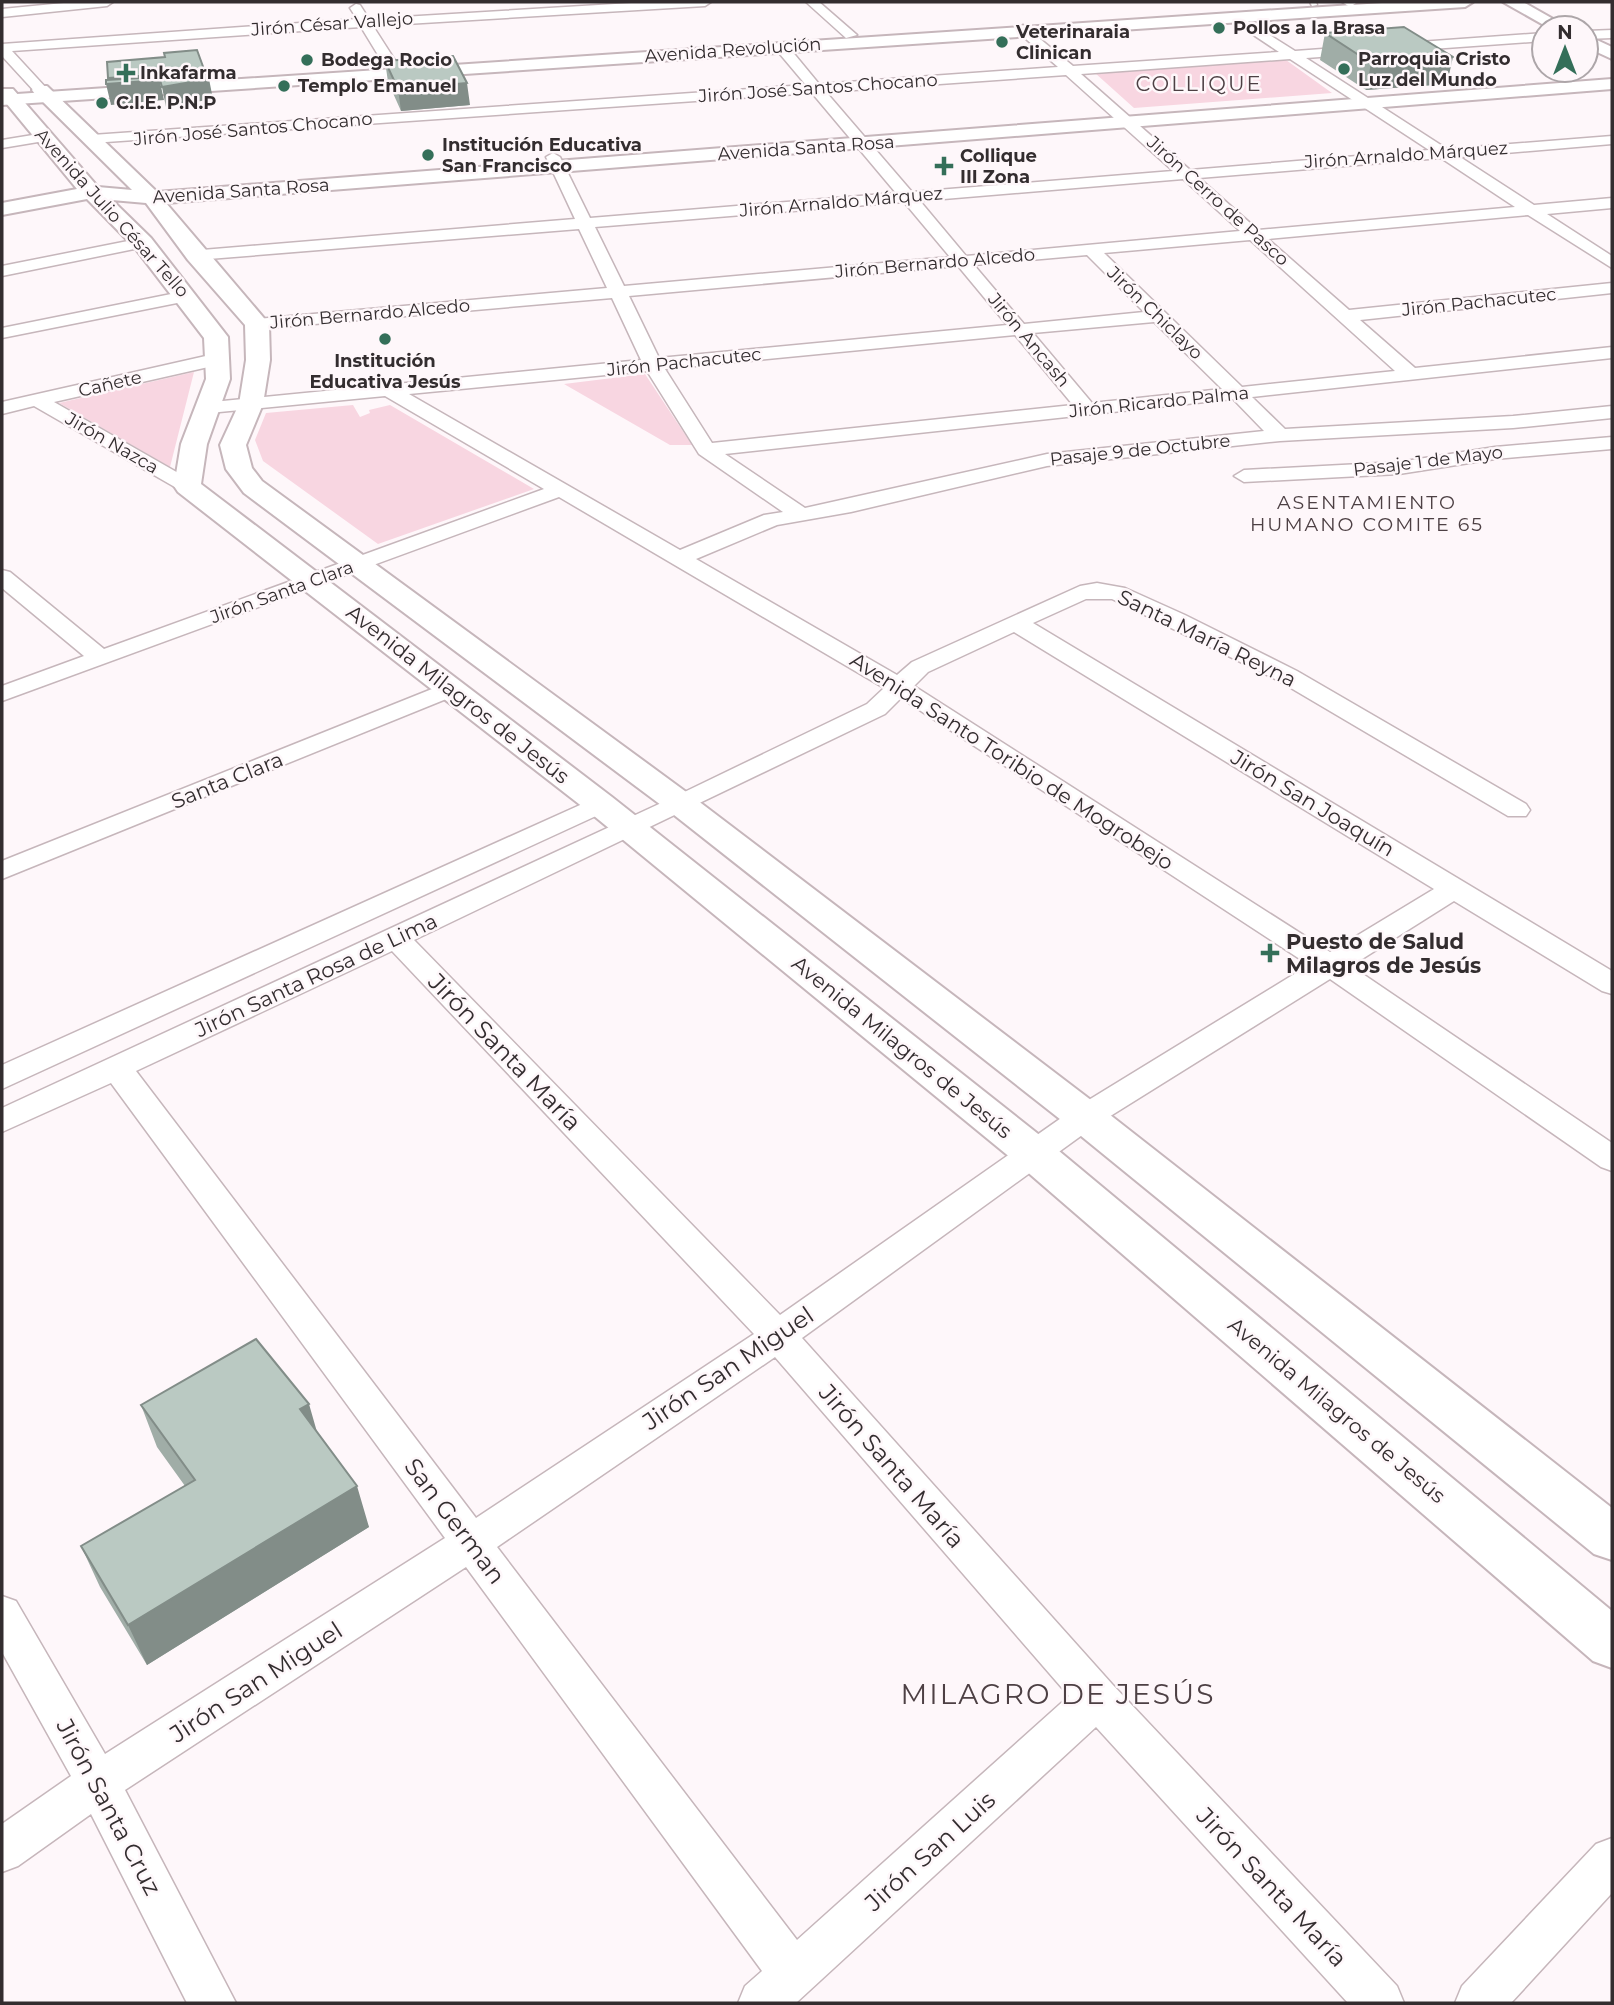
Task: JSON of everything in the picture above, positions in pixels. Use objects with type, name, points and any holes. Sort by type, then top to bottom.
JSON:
[{"type":"street","points":[[2,13],[52,4],[107,2]]},
{"type":"street","points":[[353,2],[391,65]]},
{"type":"street","name":"Jirón César Vallejo","points":[[2,48],[633,4],[705,2]]},
{"type":"street","points":[[812,2],[851,36]]},
{"type":"street","name":"Avenida Revolución","points":[[44,93],[391,65],[1355,2]]},
{"type":"street","name":"Avenida Revolución","points":[[5,94],[1465,2]]},
{"type":"street","points":[[1511,2],[1535,14]]},
{"type":"street","points":[[1235,17],[1612,263]]},
{"type":"street","name":"Jirón Cerro de Pasco","points":[[1023,29],[1410,375]]},
{"type":"street","name":"Jirón José Santos Chocano","points":[[92,139],[1530,38]]},
{"type":"street","name":"Jirón Ancash","points":[[781,47],[1087,410]]},
{"type":"street","name":"Avenida Julio César Tello","points":[[2,48],[44,93],[147,193],[196,255],[257,324]]},
{"type":"street","name":"Avenida Santa Rosa","points":[[2,198],[87,188],[147,193],[1365,100],[1612,77]]},
{"type":"street","name":"Avenida Santa Rosa","points":[[1365,100],[1612,84]]},
{"type":"street","name":"Avenida Julio César Tello","points":[[5,94],[87,188],[143,243],[216,337],[218,379],[194,444],[189,476]]},
{"type":"street","points":[[2,144],[45,138]]},
{"type":"street","name":"Jirón Arnaldo Márquez","points":[[196,255],[1612,140]]},
{"type":"street","points":[[556,162],[653,365],[706,450],[802,515]]},
{"type":"street","name":"Avenida Santa Rosa","points":[[2,208],[87,188]]},
{"type":"street","name":"Jirón Bernardo Alcedo","points":[[257,324],[1612,202]]},
{"type":"street","points":[[2,271],[143,243]]},
{"type":"street","name":"Jirón Chiclayo","points":[[1090,249],[1280,435]]},
{"type":"street","name":"Jirón Pachacutec","points":[[1345,316],[1612,288]]},
{"type":"street","points":[[2,333],[186,296]]},
{"type":"street","name":"Jirón Pachacutec","points":[[209,407],[392,392],[1159,316]]},
{"type":"street","points":[[251,404],[258,360],[257,324]]},
{"type":"street","name":"Jirón Ricardo Palma","points":[[706,450],[1612,354]]},
{"type":"street","name":"Cañete","points":[[2,408],[219,359]]},
{"type":"street","name":"Avenida Santo Toribio de Mogrobejo","points":[[392,392],[900,687],[1331,966],[1612,1159]]},
{"type":"street","name":"Jirón Nazca","points":[[37,400],[189,476]]},
{"type":"street","name":"Avenida Milagros de Jesús","points":[[251,404],[233,445],[239,469],[253,488],[681,804],[1085,1116],[1612,1538]]},
{"type":"street","name":"Pasaje 9 de Octubre","points":[[681,558],[772,520],[1047,460],[1280,435],[1513,422],[1612,412]]},
{"type":"street","name":"Pasaje 1 de Mayo","points":[[1244,476],[1399,468],[1494,453],[1612,443]]},
{"type":"street","name":"Avenida Milagros de Jesús","points":[[189,476],[313,581],[629,827],[1032,1152],[1612,1644]]},
{"type":"street","name":"Jirón Santa Clara","points":[[2,694],[562,489]]},
{"type":"street","points":[[2,577],[101,658]]},
{"type":"street","name":"Santa María Reyna","points":[[629,827],[876,709],[920,667],[1080,593],[1097,590],[1116,593],[1288,676],[1517,810]]},
{"type":"street","name":"Jirón San Joaquín","points":[[1014,622],[1612,984]]},
{"type":"street","name":"Santa Clara","points":[[2,871],[452,688]]},
{"type":"street","name":"Jirón Santa Rosa de Lima","points":[[2,1078],[600,804]]},
{"type":"street","name":"Jirón Santa Rosa de Lima","points":[[2,1121],[629,827]]},
{"type":"street","name":"Jirón San Miguel","points":[[2,1850],[98,1783],[471,1543],[778,1336],[1085,1116],[1455,888]]},
{"type":"street","name":"Jirón Santa María","points":[[395,937],[778,1336],[1097,1698],[1380,2003]]},
{"type":"street","name":"San German","points":[[117,1069],[471,1543],[778,1989]]},
{"type":"street","name":"Jirón Santa Cruz","points":[[2,1614],[98,1783],[212,2003]]},
{"type":"street","name":"Jirón San Luis","points":[[778,1989],[1097,1698]]},
{"type":"street","points":[[1479,2003],[1612,1860]]},
{"type":"shaded area","points":[[1286,60],[1332,93],[1134,108],[1095,73]]},
{"type":"shaded area","points":[[194,372],[170,467],[59,403]]},
{"type":"shaded area","points":[[645,374],[692,445],[670,445],[564,384]]},
{"type":"shaded area","points":[[353,405],[360,417],[370,413],[369,410],[390,405],[534,489],[378,544],[263,461],[255,440],[266,413]]},
{"type":"building","points":[[1404,27],[1453,57],[1371,63],[1325,33]]},
{"type":"building","points":[[197,50],[205,72],[108,78],[107,62],[165,57],[164,53]]},
{"type":"building","points":[[453,56],[467,83],[398,89],[385,61]]},
{"type":"building","points":[[207,74],[209,79],[162,87],[160,80],[106,84],[106,80]]},
{"type":"building","points":[[256,1339],[309,1404],[300,1409],[357,1486],[128,1625],[81,1546],[195,1480],[141,1405]]},
{"type":"place","name":"Pollos a la Brasa","points":[[1219,28]]},
{"type":"place","name":"Veterinaraia Clinican","points":[[1002,42]]},
{"type":"place","name":"Bodega Rocio","points":[[307,60]]},
{"type":"place","name":"Parroquia Cristo Luz del Mundo","points":[[1344,69]]},
{"type":"place","name":"Inkafarma","points":[[126,73]]},
{"type":"place","name":"Templo Emanuel","points":[[284,86]]},
{"type":"place","name":"C.I.E. P.N.P","points":[[102,103]]},
{"type":"place","name":"Institución Educativa San Francisco","points":[[428,155]]},
{"type":"place","name":"Collique III Zona","points":[[944,166]]},
{"type":"place","name":"Institución Educativa Jesús","points":[[385,339]]},
{"type":"place","name":"Puesto de Salud Milagros de Jesús","points":[[1270,953]]},
{"type":"district","name":"COLLIQUE","points":[[1199,83]]},
{"type":"district","name":"ASENTAMIENTO HUMANO COMITE 65","points":[[1367,513]]},
{"type":"district","name":"MILAGRO DE JESÚS","points":[[1058,1694]]}]
